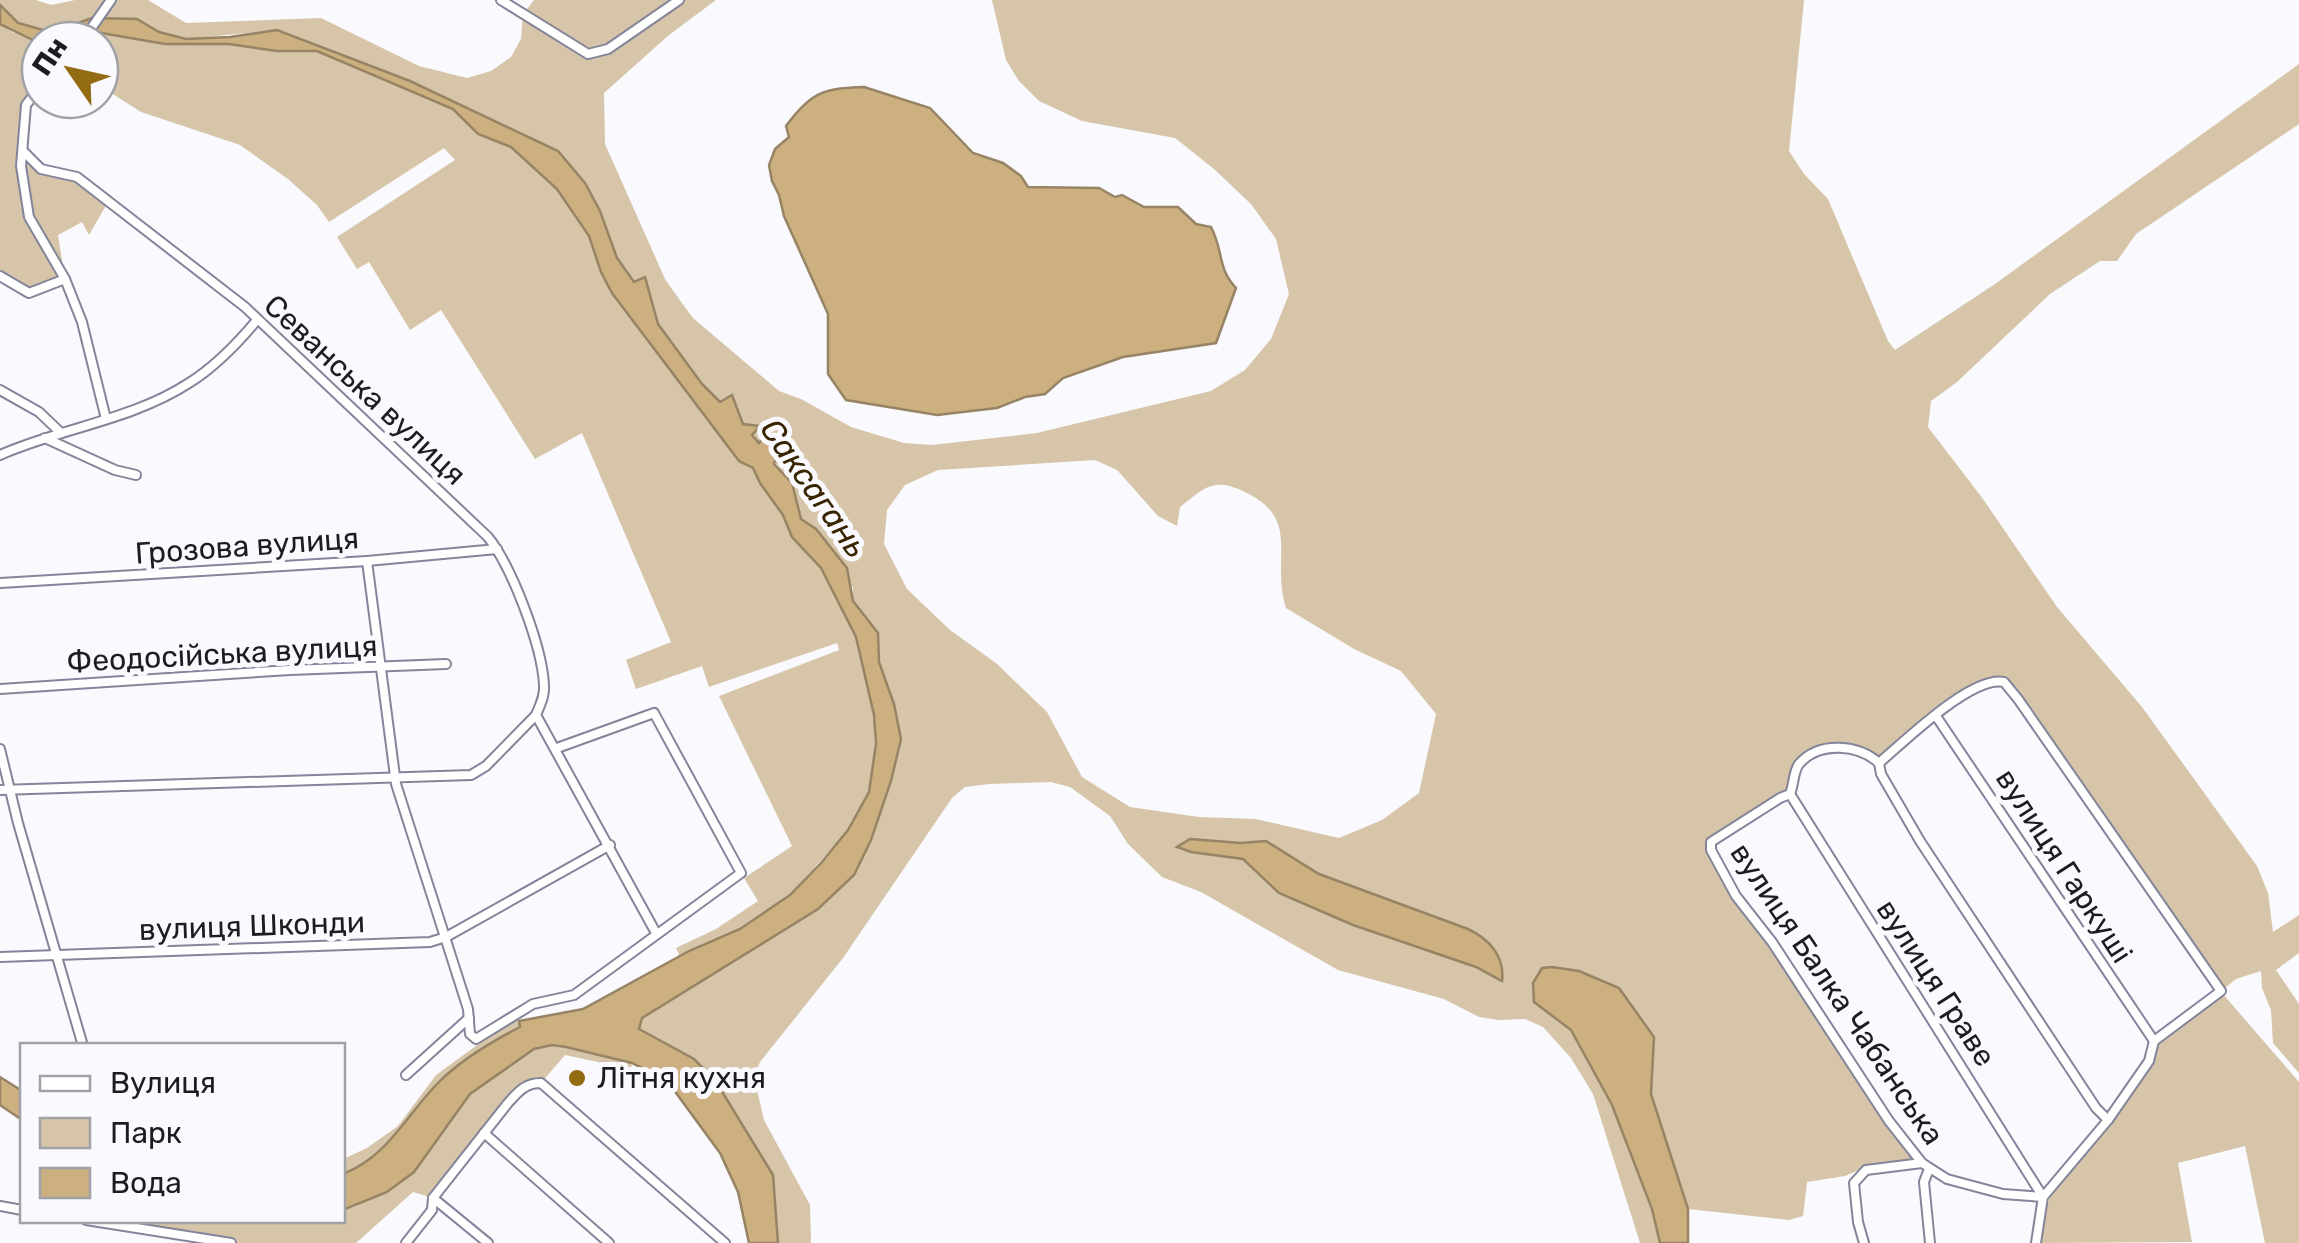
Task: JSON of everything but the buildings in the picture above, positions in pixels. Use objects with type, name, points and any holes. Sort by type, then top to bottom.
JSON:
[{"type":"street","points":[[501,0],[582,52],[608,49],[679,0]]},
{"type":"street","points":[[25,120],[21,166],[29,217],[64,279],[88,340],[106,419]]},
{"type":"street","name":"Севанська вулиця","points":[[23,151],[42,169],[77,177],[245,307],[497,549],[517,592],[541,662],[544,691],[536,715]]},
{"type":"street","points":[[0,276],[29,294],[64,279]]},
{"type":"street","points":[[0,455],[140,408],[193,381],[223,358],[257,320]]},
{"type":"street","points":[[0,390],[39,412],[62,433]]},
{"type":"street","points":[[45,438],[115,470],[136,474]]},
{"type":"street","name":"Грозова вулиця","points":[[0,583],[366,561],[497,549]]},
{"type":"street","points":[[366,561],[396,779],[446,938],[470,1034],[478,1039],[533,1004],[574,995],[741,871],[654,713],[556,748]]},
{"type":"street","name":"Феодосійська вулиця","points":[[0,689],[446,664]]},
{"type":"street","points":[[1879,763],[1968,690],[1999,680],[2040,730],[2221,991],[2154,1041],[2149,1061],[2108,1120],[2044,1196],[2036,1225],[2036,1243]]},
{"type":"street","points":[[4,790],[396,779],[479,772],[536,715],[656,933]]},
{"type":"street","name":"вулиця Гаркуші","points":[[1936,716],[2154,1041]]},
{"type":"street","points":[[1790,794],[1797,766],[1822,752],[1856,748],[1879,763],[1920,841],[2096,1108],[2108,1120]]},
{"type":"street","points":[[0,749],[4,790],[82,1043]]},
{"type":"street","name":"вулиця Балка Чабанська","points":[[1790,794],[1711,842],[1711,850],[1736,896],[1782,957],[1889,1121],[1926,1166]]},
{"type":"street","name":"вулиця Граве","points":[[1790,794],[2044,1196]]},
{"type":"street","name":"вулиця Шконди","points":[[0,957],[419,943],[446,938],[610,845]]},
{"type":"street","points":[[406,1075],[468,1018]]},
{"type":"street","points":[[406,1243],[432,1210],[433,1198],[484,1133],[522,1088],[532,1083],[541,1084],[725,1243]]},
{"type":"street","points":[[484,1133],[609,1243]]},
{"type":"street","points":[[1864,1243],[1853,1193],[1854,1183],[1866,1170],[1926,1166],[1947,1179],[2003,1194],[2044,1196]]},
{"type":"street","points":[[1926,1166],[1930,1243]]},
{"type":"street","points":[[433,1198],[488,1243]]},
{"type":"street","points":[[105,1223],[231,1243]]},
{"type":"green space","points":[[0,0],[36,0],[51,5],[75,0],[148,0],[186,23],[321,18],[419,66],[467,78],[491,71],[511,57],[521,39],[523,14],[534,0],[716,0],[669,35],[604,93],[605,144],[665,279],[693,318],[779,391],[851,427],[904,443],[932,445],[1037,433],[1211,391],[1245,370],[1271,339],[1289,294],[1276,239],[1251,204],[1175,138],[1082,121],[1039,101],[1019,81],[1006,60],[992,0],[1804,0],[1789,151],[1828,199],[1895,350],[1995,284],[2299,64],[2299,124],[2136,234],[2117,261],[2100,261],[2050,294],[1957,382],[1931,401],[1928,427],[2057,607],[2142,707],[2257,866],[2268,893],[2273,932],[2299,915],[2299,953],[2276,970],[2299,1004],[2299,1073],[2273,1043],[2271,1010],[2262,988],[2261,971],[2236,979],[2221,991],[2041,730],[1999,680],[1985,681],[1954,696],[1884,756],[1846,745],[1807,755],[1785,793],[1707,841],[1709,852],[1916,1159],[1807,1182],[1803,1216],[1789,1220],[1688,1209],[1651,1094],[1654,1037],[1534,1002],[1571,1030],[1612,1105],[1652,1209],[1660,1243],[1640,1243],[1593,1094],[1571,1058],[1543,1027],[1525,1019],[1479,1017],[1444,999],[1338,970],[1201,892],[1162,877],[1128,844],[1110,816],[1070,787],[1051,782],[989,784],[965,787],[952,798],[843,958],[760,1062],[754,1077],[764,1120],[810,1205],[811,1243],[778,1243],[773,1175],[715,1080],[694,1059],[639,1029],[642,1018],[818,909],[854,875],[871,840],[901,739],[879,662],[878,633],[859,613],[853,588],[816,529],[801,520],[792,483],[752,435],[759,427],[743,425],[732,396],[721,402],[702,384],[658,324],[645,278],[635,282],[617,258],[585,183],[558,151],[410,81],[277,30],[186,39],[159,32],[137,19],[18,23],[0,5]],"holes":[[[1095,460],[1117,470],[1158,516],[1177,526],[1180,507],[1216,485],[1243,491],[1273,514],[1281,540],[1286,608],[1354,649],[1401,671],[1436,714],[1419,793],[1382,820],[1339,838],[1256,819],[1199,817],[1130,807],[1082,777],[1047,712],[996,663],[950,630],[907,589],[884,544],[887,510],[905,485],[938,470]],[[1190,839],[1266,841],[1319,874],[1485,938],[1501,962],[1502,980],[1279,893],[1243,859],[1178,847]]]},
{"type":"green space","points":[[0,24],[20,35],[20,120],[26,120],[23,151],[41,169],[71,175],[108,202],[89,235],[82,222],[58,235],[65,279],[29,293],[0,276]]},
{"type":"green space","points":[[120,36],[165,44],[317,51],[453,109],[478,134],[510,147],[557,189],[589,236],[612,293],[739,461],[753,468],[792,537],[821,568],[856,637],[874,715],[875,759],[869,792],[848,830],[790,895],[740,929],[680,957],[676,948],[716,929],[758,901],[744,878],[792,846],[719,696],[839,650],[837,643],[709,687],[702,666],[636,689],[626,660],[671,642],[582,433],[535,459],[441,310],[410,330],[369,262],[357,269],[337,237],[455,160],[444,148],[329,222],[317,205],[288,179],[240,145],[141,112],[120,99]]},
{"type":"green space","points":[[2222,993],[2299,1082],[2299,1243],[2265,1243],[2245,1146],[2178,1163],[2192,1242],[2041,1243],[2042,1221],[2053,1189],[2112,1119],[2157,1041]]},
{"type":"green space","points":[[517,1016],[520,1026],[493,1041],[376,1154],[345,1173],[345,1158],[398,1126],[436,1075]]},
{"type":"green space","points":[[552,1045],[632,1063],[631,1069],[565,1055],[541,1083],[522,1088],[433,1198],[413,1192],[356,1243],[231,1243],[99,1223],[345,1223],[345,1209],[414,1172],[470,1094],[534,1049]]},
{"type":"water","points":[[0,5],[20,24],[20,34],[0,24]]},
{"type":"water","points":[[137,19],[159,32],[186,39],[277,30],[410,81],[558,151],[585,183],[617,258],[634,282],[645,277],[658,324],[720,402],[732,395],[743,424],[760,426],[752,435],[759,443],[768,433],[780,443],[774,464],[792,483],[801,519],[816,529],[847,568],[853,601],[878,633],[879,662],[901,739],[871,840],[854,875],[818,909],[642,1018],[639,1029],[694,1059],[715,1080],[773,1175],[778,1243],[749,1243],[738,1192],[720,1153],[668,1082],[632,1063],[552,1045],[534,1049],[470,1094],[414,1172],[387,1192],[345,1209],[345,1173],[384,1146],[446,1075],[520,1027],[519,1021],[583,1009],[689,951],[740,929],[790,895],[848,830],[869,792],[876,744],[874,715],[856,637],[821,568],[792,537],[753,468],[739,461],[612,293],[589,236],[557,189],[511,147],[478,134],[453,109],[317,51],[165,44],[120,36],[120,20],[86,20]]},
{"type":"water","points":[[864,87],[930,108],[973,153],[1003,163],[1021,176],[1028,187],[1099,188],[1144,207],[1178,207],[1196,224],[1211,227],[1226,274],[1236,288],[1216,343],[1123,357],[1063,378],[1045,394],[997,408],[937,415],[846,400],[828,374],[828,314],[784,216],[769,165],[775,149],[789,137],[786,126],[811,99],[828,91]]},
{"type":"water","points":[[1190,839],[1266,841],[1319,874],[1468,929],[1494,949],[1501,964],[1502,981],[1476,967],[1353,925],[1279,893],[1243,859],[1177,847]]},
{"type":"water","points":[[1542,968],[1579,971],[1619,988],[1654,1037],[1651,1094],[1688,1209],[1688,1243],[1660,1243],[1652,1209],[1612,1105],[1571,1030],[1534,1002],[1533,983]]},
{"type":"water","points":[[0,1077],[20,1090],[20,1119],[0,1105]]},
{"type":"place","name":"Літня кухня","points":[[577,1078]]},
{"type":"water label","name":"Саксагань","points":[[814,488]]}]
